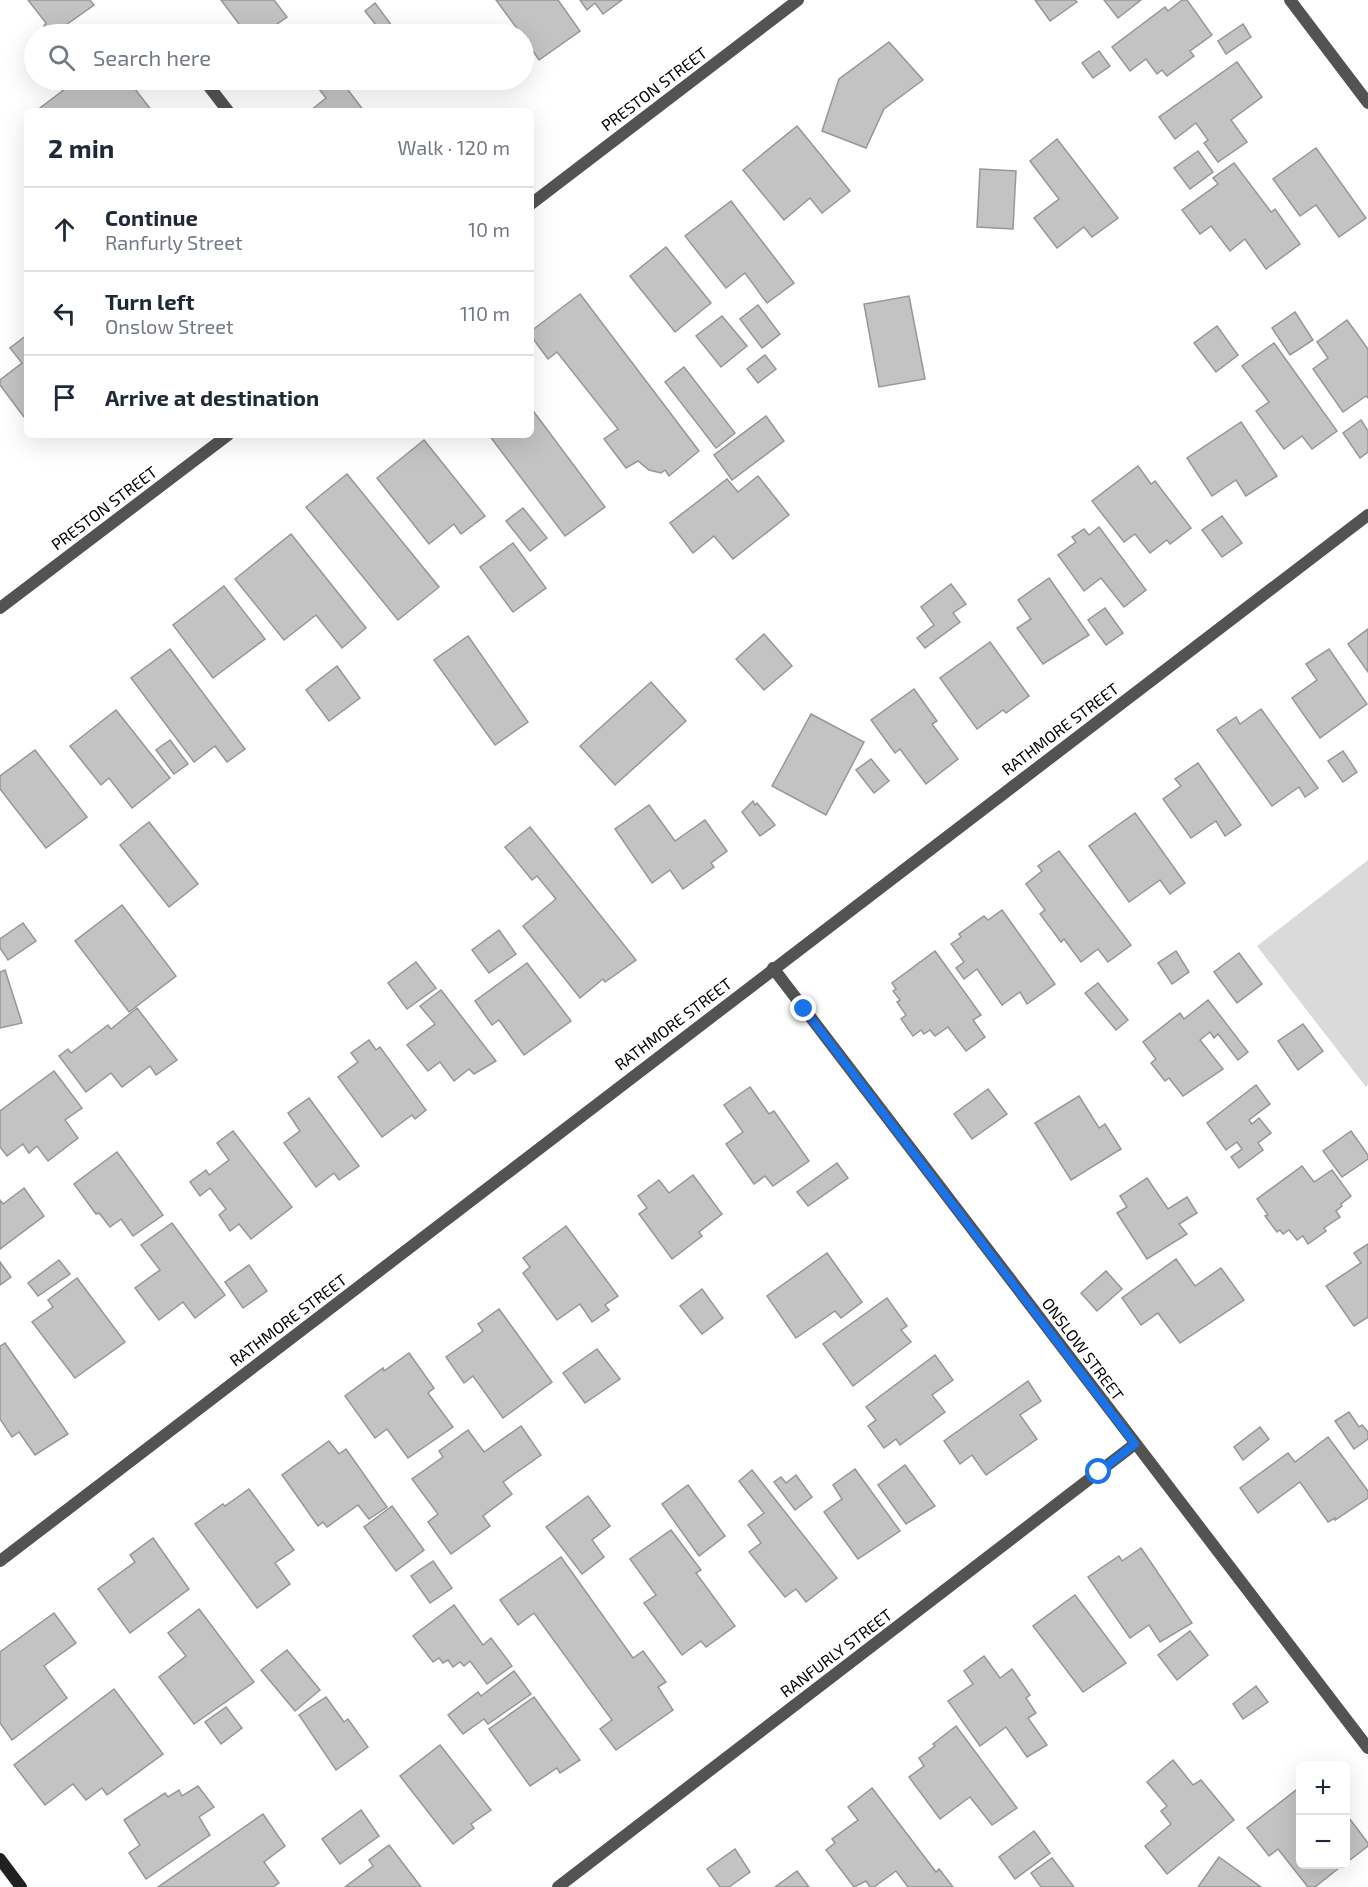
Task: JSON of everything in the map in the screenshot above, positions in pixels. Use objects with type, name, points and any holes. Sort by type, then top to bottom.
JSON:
[{"type":"main road","points":[[0,1859],[21,1887]]},
{"type":"street","name":"PRESTON STREET","points":[[534,202],[798,0]]},
{"type":"street","points":[[1290,0],[1368,103]]},
{"type":"street","points":[[212,90],[226,108]]},
{"type":"street","name":"PRESTON STREET","points":[[0,608],[224,438]]},
{"type":"street","name":"RATHMORE STREET","points":[[0,1561],[1368,514]]},
{"type":"street","name":"ONSLOW STREET","points":[[773,968],[1368,1748]]},
{"type":"street","name":"RANFURLY STREET","points":[[558,1887],[1135,1444]]},
{"type":"shaded area","points":[[1368,860],[1368,1085],[1366,1087],[1257,946]]},
{"type":"building","points":[[28,0],[90,0],[94,5],[67,24],[46,23]]},
{"type":"building","points":[[221,0],[274,0],[287,17],[277,24],[239,24]]},
{"type":"building","points":[[496,0],[558,0],[580,31],[539,60],[534,53],[534,24],[514,24]]},
{"type":"building","points":[[580,0],[622,0],[603,14],[595,3],[587,10]]},
{"type":"building","points":[[1035,0],[1075,0],[1077,2],[1050,21]]},
{"type":"building","points":[[1104,0],[1141,0],[1118,18]]},
{"type":"building","points":[[1182,0],[1187,0],[1212,35],[1190,51],[1194,56],[1167,76],[1162,70],[1157,74],[1146,59],[1130,71],[1112,47],[1165,7],[1168,11]]},
{"type":"building","points":[[375,3],[391,24],[375,24],[365,11]]},
{"type":"building","points":[[1243,24],[1251,37],[1226,54],[1218,41]]},
{"type":"building","points":[[889,42],[923,80],[884,109],[866,148],[822,131],[839,79]]},
{"type":"building","points":[[1099,51],[1110,66],[1093,78],[1082,63]]},
{"type":"building","points":[[1237,62],[1262,97],[1231,120],[1247,142],[1218,162],[1204,143],[1208,140],[1196,123],[1175,139],[1159,117]]},
{"type":"building","points":[[64,90],[136,90],[150,108],[40,108]]},
{"type":"building","points":[[320,90],[348,90],[362,108],[314,108],[326,98]]},
{"type":"building","points":[[797,126],[850,191],[822,213],[810,198],[784,220],[743,170]]},
{"type":"building","points":[[1057,139],[1118,218],[1092,237],[1084,227],[1057,248],[1034,218],[1059,199],[1030,161]]},
{"type":"building","points":[[1316,148],[1366,218],[1339,237],[1316,205],[1300,216],[1273,179]]},
{"type":"building","points":[[1198,151],[1213,172],[1190,189],[1174,168]]},
{"type":"building","points":[[1234,163],[1271,212],[1275,209],[1300,244],[1266,269],[1245,239],[1230,251],[1211,226],[1200,234],[1182,210],[1218,184],[1213,178]]},
{"type":"building","points":[[980,169],[1016,171],[1013,229],[977,227]]},
{"type":"building","points":[[731,201],[794,283],[767,303],[745,273],[726,288],[685,236]]},
{"type":"building","points":[[666,247],[711,303],[675,332],[630,276]]},
{"type":"building","points":[[580,294],[699,451],[669,476],[665,470],[661,473],[649,470],[638,461],[626,468],[604,439],[618,429],[557,352],[548,359],[534,340],[534,329]]},
{"type":"building","points":[[909,296],[925,379],[879,387],[864,304]]},
{"type":"building","points":[[758,305],[780,334],[762,348],[740,319]]},
{"type":"building","points":[[1295,312],[1313,340],[1290,355],[1272,328]]},
{"type":"building","points":[[722,316],[747,346],[721,367],[696,336]]},
{"type":"building","points":[[1347,320],[1368,349],[1368,398],[1366,396],[1343,412],[1313,369],[1328,358],[1317,342]]},
{"type":"building","points":[[1217,326],[1238,355],[1216,372],[1194,343]]},
{"type":"building","points":[[24,337],[24,417],[0,385],[0,380],[22,363],[10,348]]},
{"type":"building","points":[[1274,343],[1337,431],[1312,449],[1302,436],[1284,449],[1256,411],[1269,402],[1242,366]]},
{"type":"building","points":[[765,355],[776,369],[758,383],[747,369]]},
{"type":"building","points":[[684,367],[735,433],[716,448],[665,382]]},
{"type":"building","points":[[534,412],[605,507],[565,536],[491,438],[534,438]]},
{"type":"building","points":[[766,416],[784,441],[732,480],[714,455]]},
{"type":"building","points":[[1361,420],[1368,431],[1368,452],[1360,458],[1343,433]]},
{"type":"building","points":[[1241,422],[1277,476],[1246,496],[1236,480],[1212,496],[1187,458]]},
{"type":"building","points":[[424,440],[485,516],[461,534],[454,524],[429,544],[377,478]]},
{"type":"building","points":[[1138,466],[1151,484],[1155,481],[1191,528],[1170,544],[1167,540],[1150,553],[1135,534],[1124,542],[1092,501]]},
{"type":"building","points":[[347,474],[439,587],[398,620],[306,507]]},
{"type":"building","points":[[758,476],[789,515],[733,559],[714,536],[693,553],[670,523],[727,479],[738,492]]},
{"type":"building","points":[[523,508],[547,538],[530,551],[506,521]]},
{"type":"building","points":[[1222,516],[1242,543],[1222,557],[1202,530]]},
{"type":"building","points":[[1099,527],[1146,590],[1124,607],[1101,578],[1084,591],[1058,555],[1076,542],[1072,537],[1084,529],[1089,535]]},
{"type":"building","points":[[291,534],[366,628],[342,648],[316,615],[284,640],[235,579]]},
{"type":"building","points":[[513,543],[546,588],[513,612],[480,567]]},
{"type":"building","points":[[1049,578],[1089,635],[1043,664],[1017,628],[1031,619],[1018,600]]},
{"type":"building","points":[[951,584],[966,604],[953,613],[960,622],[925,648],[917,638],[934,625],[921,607]]},
{"type":"building","points":[[224,586],[265,639],[213,678],[173,625]]},
{"type":"building","points":[[1105,608],[1123,633],[1106,645],[1088,620]]},
{"type":"building","points":[[1368,629],[1368,672],[1348,644]]},
{"type":"building","points":[[764,634],[792,666],[764,690],[736,659]]},
{"type":"building","points":[[468,636],[528,722],[495,745],[434,660]]},
{"type":"building","points":[[990,642],[1029,696],[1006,713],[1003,710],[977,729],[940,678]]},
{"type":"building","points":[[170,649],[245,749],[227,762],[215,746],[194,762],[131,678]]},
{"type":"building","points":[[1329,649],[1367,704],[1320,738],[1292,698],[1317,680],[1306,664]]},
{"type":"building","points":[[337,666],[360,698],[329,721],[306,690]]},
{"type":"building","points":[[651,682],[686,721],[615,785],[580,746]]},
{"type":"building","points":[[914,689],[937,721],[932,724],[958,759],[926,784],[900,749],[895,753],[871,720]]},
{"type":"building","points":[[1261,709],[1318,788],[1305,797],[1299,787],[1272,806],[1217,730],[1236,717],[1240,724]]},
{"type":"building","points":[[116,710],[170,778],[132,808],[109,778],[101,785],[70,746]]},
{"type":"building","points":[[811,714],[864,742],[826,815],[772,786]]},
{"type":"building","points":[[170,740],[188,764],[174,774],[156,750]]},
{"type":"building","points":[[35,750],[87,817],[46,848],[0,789],[0,776]]},
{"type":"building","points":[[1343,751],[1357,772],[1343,782],[1328,761]]},
{"type":"building","points":[[871,759],[889,781],[874,793],[856,770]]},
{"type":"building","points":[[1198,763],[1241,825],[1225,836],[1216,821],[1191,838],[1163,799],[1181,786],[1175,779]]},
{"type":"building","points":[[753,801],[775,825],[760,836],[742,812]]},
{"type":"building","points":[[649,805],[675,841],[705,820],[727,851],[711,863],[714,867],[683,889],[670,870],[652,883],[615,829]]},
{"type":"building","points":[[1135,813],[1185,883],[1170,894],[1160,880],[1129,902],[1089,846]]},
{"type":"building","points":[[149,822],[198,884],[169,907],[120,845]]},
{"type":"building","points":[[530,827],[636,960],[605,982],[603,979],[580,998],[523,926],[556,899],[537,876],[532,880],[505,847]]},
{"type":"building","points":[[1059,851],[1131,945],[1108,962],[1098,949],[1081,962],[1064,939],[1061,942],[1040,914],[1045,910],[1026,884],[1042,871],[1038,866]]},
{"type":"building","points":[[122,905],[176,976],[129,1012],[75,941]]},
{"type":"building","points":[[1002,910],[1055,984],[1027,1004],[1020,992],[1002,1005],[977,969],[964,979],[956,968],[964,962],[951,944],[961,937],[959,934],[984,916],[988,920]]},
{"type":"building","points":[[23,923],[36,941],[8,960],[0,948],[0,939]]},
{"type":"building","points":[[499,930],[516,954],[489,973],[472,950]]},
{"type":"building","points":[[935,951],[981,1015],[973,1020],[985,1037],[966,1051],[948,1027],[935,1036],[930,1030],[924,1034],[921,1030],[913,1036],[901,1019],[906,1015],[897,1002],[900,1000],[893,991],[896,989],[892,983]]},
{"type":"building","points":[[1176,951],[1189,972],[1172,984],[1158,963]]},
{"type":"building","points":[[1239,953],[1262,984],[1237,1003],[1214,972]]},
{"type":"building","points":[[416,962],[436,988],[407,1009],[388,983]]},
{"type":"building","points":[[527,963],[571,1021],[524,1055],[499,1020],[492,1025],[475,1001]]},
{"type":"building","points":[[5,970],[22,1023],[0,1028],[0,972]]},
{"type":"building","points":[[1098,983],[1128,1020],[1116,1030],[1085,993]]},
{"type":"building","points":[[441,990],[496,1061],[474,1074],[469,1069],[454,1081],[440,1062],[428,1071],[407,1045],[435,1024],[420,1006]]},
{"type":"building","points":[[1208,1000],[1248,1052],[1238,1060],[1218,1034],[1214,1038],[1210,1032],[1200,1040],[1223,1069],[1183,1096],[1169,1078],[1165,1081],[1151,1063],[1156,1059],[1143,1042],[1180,1013],[1184,1019]]},
{"type":"building","points":[[137,1008],[177,1060],[156,1075],[150,1066],[122,1087],[111,1073],[86,1092],[59,1056],[68,1049],[71,1053],[108,1025],[111,1029]]},
{"type":"building","points":[[1303,1024],[1323,1051],[1298,1070],[1278,1041]]},
{"type":"building","points":[[369,1040],[376,1050],[380,1047],[426,1110],[415,1119],[412,1115],[382,1137],[338,1077],[358,1062],[351,1053]]},
{"type":"building","points":[[54,1071],[82,1108],[65,1120],[78,1138],[48,1161],[37,1146],[29,1153],[23,1144],[7,1156],[0,1147],[0,1111]]},
{"type":"building","points":[[1256,1085],[1270,1104],[1249,1120],[1252,1124],[1259,1118],[1271,1133],[1258,1143],[1263,1150],[1239,1168],[1231,1157],[1242,1149],[1237,1142],[1226,1150],[1207,1123]]},
{"type":"building","points":[[750,1087],[769,1114],[774,1111],[809,1161],[773,1186],[765,1176],[754,1184],[726,1144],[743,1132],[724,1105]]},
{"type":"building","points":[[988,1089],[1007,1114],[972,1139],[954,1114]]},
{"type":"building","points":[[1079,1096],[1099,1128],[1105,1124],[1121,1149],[1071,1180],[1035,1123]]},
{"type":"building","points":[[309,1098],[359,1166],[339,1180],[334,1173],[316,1187],[284,1143],[300,1131],[288,1113]]},
{"type":"building","points":[[233,1131],[292,1207],[251,1239],[239,1224],[230,1231],[219,1215],[226,1209],[210,1188],[200,1196],[190,1182],[206,1170],[209,1175],[229,1160],[217,1143]]},
{"type":"building","points":[[1351,1131],[1368,1155],[1368,1159],[1342,1177],[1323,1151]]},
{"type":"building","points":[[117,1152],[163,1215],[133,1236],[121,1219],[110,1227],[99,1213],[96,1214],[74,1184]]},
{"type":"building","points":[[837,1163],[848,1178],[808,1206],[797,1192]]},
{"type":"building","points":[[1302,1166],[1314,1182],[1332,1170],[1351,1196],[1336,1211],[1340,1217],[1324,1228],[1326,1231],[1308,1244],[1303,1236],[1297,1240],[1289,1230],[1283,1234],[1280,1230],[1277,1232],[1265,1216],[1268,1215],[1257,1199]]},
{"type":"building","points":[[693,1175],[722,1214],[699,1232],[702,1236],[672,1259],[639,1214],[647,1208],[638,1196],[659,1180],[669,1193]]},
{"type":"building","points":[[1147,1178],[1168,1209],[1187,1197],[1197,1213],[1179,1224],[1187,1234],[1147,1259],[1117,1213],[1127,1207],[1120,1196]]},
{"type":"building","points":[[24,1188],[44,1216],[0,1249],[0,1200],[3,1204]]},
{"type":"building","points":[[172,1223],[225,1295],[195,1318],[183,1302],[159,1320],[135,1288],[160,1270],[141,1245]]},
{"type":"building","points":[[566,1226],[618,1296],[605,1305],[609,1310],[592,1322],[580,1304],[557,1320],[523,1273],[530,1267],[523,1258]]},
{"type":"building","points":[[1368,1244],[1368,1317],[1354,1326],[1326,1286],[1361,1263],[1354,1253]]},
{"type":"building","points":[[827,1253],[862,1302],[841,1318],[835,1311],[796,1338],[767,1296]]},
{"type":"building","points":[[1176,1259],[1195,1286],[1221,1268],[1244,1300],[1180,1343],[1158,1313],[1141,1325],[1122,1298]]},
{"type":"building","points":[[59,1260],[70,1274],[38,1296],[28,1283]]},
{"type":"building","points":[[0,1262],[11,1277],[0,1285]]},
{"type":"building","points":[[249,1265],[267,1291],[243,1308],[225,1282]]},
{"type":"building","points":[[1106,1271],[1122,1289],[1097,1311],[1081,1293]]},
{"type":"building","points":[[77,1278],[125,1342],[75,1378],[32,1322],[53,1307],[48,1300]]},
{"type":"building","points":[[702,1289],[723,1318],[702,1334],[680,1306]]},
{"type":"building","points":[[887,1298],[907,1326],[901,1330],[911,1342],[853,1386],[823,1344]]},
{"type":"building","points":[[499,1309],[552,1382],[503,1418],[473,1376],[464,1383],[446,1357],[483,1331],[478,1324]]},
{"type":"building","points":[[5,1343],[68,1434],[35,1455],[19,1432],[12,1437],[0,1419],[0,1346]]},
{"type":"building","points":[[597,1349],[620,1379],[585,1403],[563,1373]]},
{"type":"building","points":[[409,1353],[434,1388],[428,1393],[453,1427],[408,1458],[387,1429],[375,1438],[345,1396],[383,1368],[384,1371]]},
{"type":"building","points":[[935,1355],[953,1380],[932,1395],[945,1412],[900,1445],[896,1439],[884,1448],[868,1426],[876,1420],[866,1407]]},
{"type":"building","points":[[1028,1381],[1041,1401],[1020,1415],[1037,1439],[986,1475],[972,1455],[960,1464],[944,1441]]},
{"type":"building","points":[[1349,1412],[1359,1427],[1362,1425],[1368,1432],[1368,1439],[1354,1449],[1335,1421]]},
{"type":"building","points":[[521,1426],[541,1455],[503,1482],[512,1494],[483,1516],[490,1526],[451,1554],[428,1522],[438,1514],[412,1479],[443,1457],[439,1451],[468,1430],[484,1452]]},
{"type":"building","points":[[1260,1427],[1269,1439],[1243,1460],[1234,1447]]},
{"type":"building","points":[[1328,1437],[1368,1491],[1368,1498],[1335,1520],[1335,1518],[1328,1522],[1300,1482],[1258,1513],[1240,1488],[1288,1453],[1295,1462]]},
{"type":"building","points":[[329,1441],[339,1454],[346,1449],[387,1507],[369,1519],[358,1505],[327,1527],[323,1522],[318,1526],[282,1475]]},
{"type":"building","points":[[905,1465],[935,1506],[906,1524],[878,1485]]},
{"type":"building","points":[[855,1469],[900,1531],[858,1559],[824,1512],[842,1499],[833,1485]]},
{"type":"building","points":[[752,1470],[837,1578],[806,1602],[796,1589],[785,1597],[749,1552],[761,1543],[748,1525],[764,1513],[739,1481]]},
{"type":"building","points":[[796,1475],[812,1497],[795,1510],[774,1482],[781,1477],[786,1483]]},
{"type":"building","points":[[688,1485],[725,1536],[699,1556],[662,1504]]},
{"type":"building","points":[[249,1489],[294,1550],[275,1563],[290,1584],[257,1608],[195,1524]]},
{"type":"building","points":[[588,1496],[610,1526],[592,1540],[604,1557],[582,1574],[546,1527]]},
{"type":"building","points":[[392,1506],[424,1550],[396,1571],[364,1527]]},
{"type":"building","points":[[671,1530],[701,1570],[696,1573],[735,1626],[706,1647],[701,1641],[682,1655],[644,1603],[656,1595],[630,1559]]},
{"type":"building","points":[[153,1538],[189,1589],[130,1633],[98,1589],[135,1562],[130,1555]]},
{"type":"building","points":[[1141,1548],[1192,1623],[1160,1642],[1149,1625],[1130,1638],[1088,1577],[1119,1556],[1122,1561]]},
{"type":"building","points":[[561,1557],[633,1658],[643,1651],[666,1682],[658,1687],[673,1710],[616,1750],[600,1729],[612,1720],[534,1613],[518,1625],[500,1600]]},
{"type":"building","points":[[433,1561],[452,1588],[430,1603],[411,1576]]},
{"type":"building","points":[[1075,1595],[1126,1663],[1083,1692],[1033,1626]]},
{"type":"building","points":[[454,1605],[483,1645],[491,1638],[512,1666],[487,1684],[470,1661],[464,1666],[460,1662],[453,1667],[448,1660],[443,1663],[439,1658],[433,1662],[413,1636]]},
{"type":"building","points":[[199,1609],[254,1682],[194,1724],[159,1677],[186,1656],[168,1633]]},
{"type":"building","points":[[54,1613],[76,1643],[44,1666],[67,1698],[12,1740],[0,1723],[0,1652]]},
{"type":"building","points":[[1190,1631],[1208,1655],[1177,1680],[1158,1655]]},
{"type":"building","points":[[287,1650],[320,1690],[295,1711],[261,1670]]},
{"type":"building","points":[[984,1656],[1000,1678],[1012,1669],[1030,1695],[1026,1698],[1036,1713],[1028,1718],[1047,1745],[1027,1757],[1006,1727],[980,1746],[948,1701],[973,1684],[964,1671]]},
{"type":"building","points":[[514,1671],[531,1694],[488,1724],[484,1719],[463,1734],[448,1715],[478,1692],[481,1696]]},
{"type":"building","points":[[1256,1686],[1268,1702],[1243,1719],[1233,1704]]},
{"type":"building","points":[[114,1689],[163,1754],[107,1795],[102,1788],[86,1800],[73,1784],[45,1805],[14,1765]]},
{"type":"building","points":[[326,1697],[344,1722],[348,1719],[368,1747],[336,1770],[299,1715]]},
{"type":"building","points":[[534,1697],[580,1760],[560,1773],[557,1768],[530,1786],[489,1729]]},
{"type":"building","points":[[226,1707],[242,1728],[221,1744],[205,1722]]},
{"type":"building","points":[[956,1726],[1017,1808],[992,1825],[970,1797],[940,1819],[909,1777],[924,1766],[919,1758]]},
{"type":"building","points":[[440,1745],[491,1810],[471,1824],[474,1828],[453,1844],[400,1776]]},
{"type":"building","points":[[1173,1760],[1193,1785],[1201,1780],[1234,1820],[1167,1874],[1145,1846],[1171,1824],[1161,1811],[1167,1806],[1147,1782]]},
{"type":"building","points":[[198,1786],[214,1807],[199,1817],[210,1835],[146,1879],[129,1853],[140,1845],[124,1820],[165,1793],[168,1797],[179,1790],[182,1796]]},
{"type":"building","points":[[872,1788],[936,1872],[939,1869],[953,1887],[908,1887],[896,1871],[874,1887],[870,1887],[866,1881],[854,1887],[826,1850],[835,1843],[832,1839],[858,1820],[848,1807]]},
{"type":"building","points":[[1296,1790],[1296,1869],[1338,1869],[1315,1887],[1308,1887],[1278,1849],[1269,1856],[1247,1828]]},
{"type":"building","points":[[361,1810],[379,1836],[340,1864],[322,1839]]},
{"type":"building","points":[[263,1814],[285,1846],[264,1862],[279,1883],[273,1887],[158,1887]]},
{"type":"building","points":[[1350,1819],[1368,1843],[1368,1846],[1350,1860]]},
{"type":"building","points":[[1034,1831],[1050,1853],[1015,1879],[999,1857]]},
{"type":"building","points":[[389,1845],[421,1887],[345,1887],[373,1866],[369,1860]]},
{"type":"building","points":[[735,1849],[750,1872],[729,1887],[720,1887],[707,1869]]},
{"type":"building","points":[[1219,1857],[1261,1887],[1198,1887]]},
{"type":"building","points":[[1052,1858],[1074,1887],[1041,1887],[1031,1873]]},
{"type":"building","points":[[797,1871],[809,1887],[775,1887]]},
{"type":"route","points":[[804,1009],[1135,1444],[1099,1472]]}]
